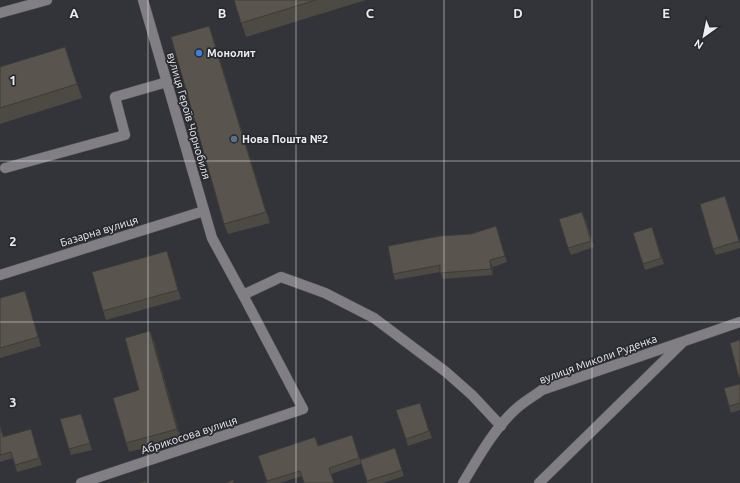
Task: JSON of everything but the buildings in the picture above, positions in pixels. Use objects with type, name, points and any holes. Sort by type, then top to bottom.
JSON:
[{"type":"street","points":[[0,13],[47,0]]},
{"type":"street","name":"вулиця Героїв Чорнобиля","points":[[143,0],[212,238],[243,295]]},
{"type":"street","points":[[6,168],[125,135],[115,97],[167,82]]},
{"type":"street","name":"Базарна вулиця","points":[[0,275],[204,211]]},
{"type":"street","points":[[243,295],[280,277],[325,294],[374,318],[446,372],[472,395],[501,426]]},
{"type":"street","name":"Абрикосова вулиця","points":[[81,483],[303,409],[243,295]]},
{"type":"street","name":"вулиця Миколи Руденка","points":[[463,483],[501,426],[517,408],[542,390],[740,322]]},
{"type":"street","name":"вулиця Миколи Руденка","points":[[539,483],[684,341]]},
{"type":"place","name":"Монолит","points":[[199,53]]},
{"type":"place","name":"Нова Пошта №2","points":[[234,139]]}]
